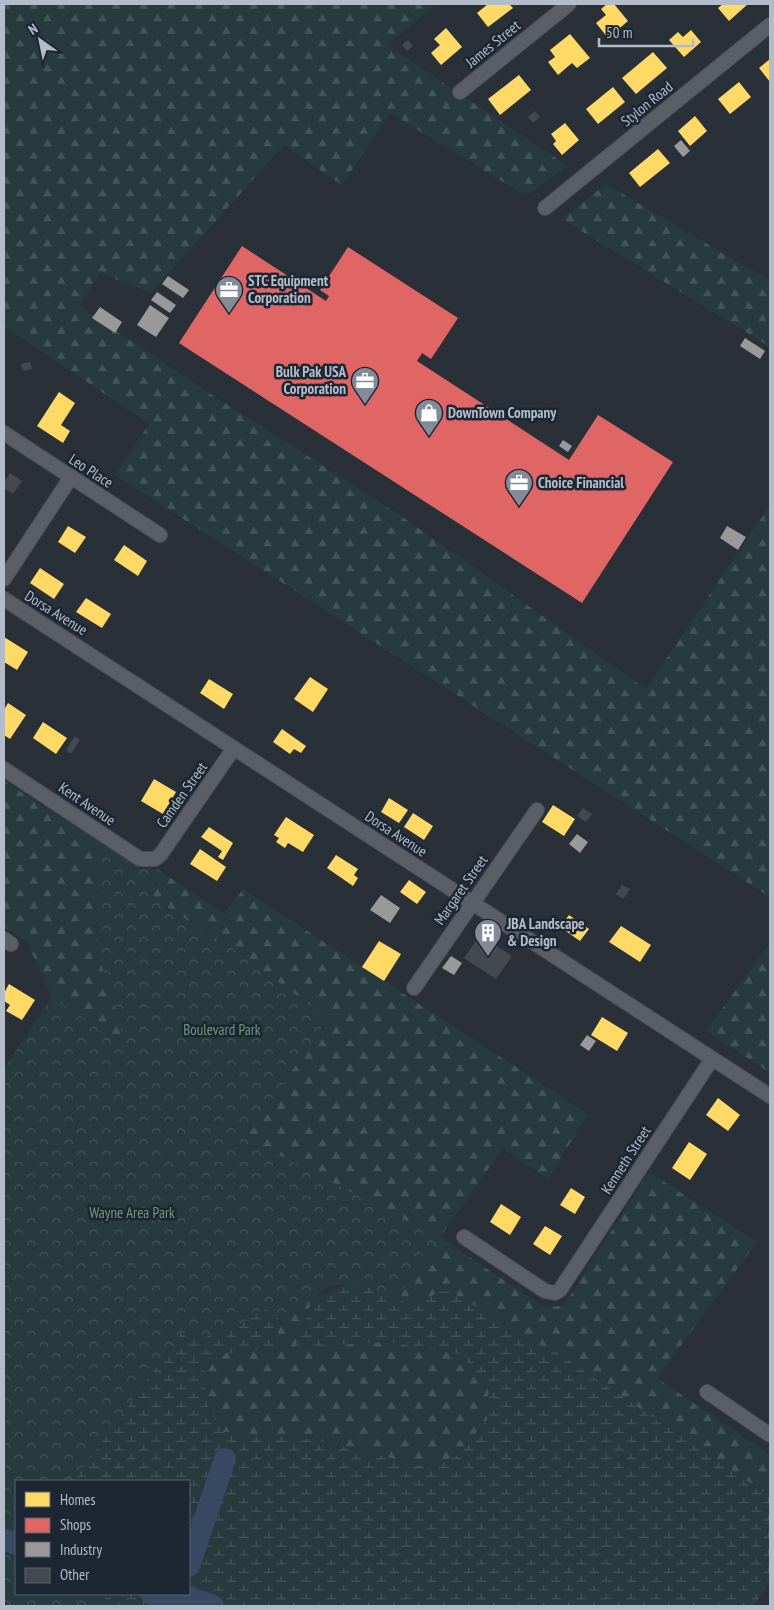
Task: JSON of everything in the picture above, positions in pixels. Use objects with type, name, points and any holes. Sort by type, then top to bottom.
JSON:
[{"type":"street","name":"James Street","points":[[460,92],[569,4]]},
{"type":"street","name":"Stylon Road","points":[[545,208],[770,25]]},
{"type":"street","name":"Leo Place","points":[[4,433],[160,535]]},
{"type":"street","points":[[4,579],[71,477]]},
{"type":"street","name":"Dorsa Avenue","points":[[4,599],[770,1096]]},
{"type":"street","name":"Camden Street","points":[[155,858],[161,854],[234,748]]},
{"type":"street","name":"Kent Avenue","points":[[4,769],[140,859],[155,858]]},
{"type":"street","name":"Margaret Street","points":[[414,988],[537,810]]},
{"type":"street","name":"Kenneth Street","points":[[464,1237],[549,1292],[560,1290],[712,1059]]},
{"type":"street","points":[[706,1392],[770,1435]]},
{"type":"green space","points":[[4,4],[437,4],[387,45],[568,166],[526,196],[390,113],[342,185],[284,145],[151,293],[100,273],[79,306],[203,389],[397,513],[646,689],[770,505],[770,897],[115,475],[149,424],[4,326]]},
{"type":"green space","points":[[606,184],[770,281],[770,347],[562,219]]},
{"type":"green space","name":"Boulevard Park","points":[[4,781],[98,841],[97,951],[218,938],[149,895],[157,869],[225,914],[243,889],[588,1114],[548,1179],[503,1148],[440,1237],[545,1308],[564,1305],[649,1172],[757,1242],[657,1378],[770,1455],[770,1496],[568,1360],[449,1291],[412,1304],[402,1302],[378,1289],[362,1284],[343,1284],[326,1288],[319,1292],[311,1304],[296,1347],[389,1342],[461,1354],[489,1387],[487,1420],[455,1457],[423,1466],[317,1440],[222,1432],[207,1405],[204,1368],[217,1355],[278,1347],[247,1321],[4,1069],[52,997],[27,942],[4,927]]},
{"type":"green space","name":"Wayne Area Park","points":[[98,841],[138,868],[157,869],[149,895],[218,938],[328,1018],[246,1138],[440,1238],[396,1298],[363,1287],[328,1285],[314,1298],[278,1316],[264,1308],[247,1321],[201,1339],[182,1332],[74,1480],[15,1480],[15,1595],[108,1595],[99,1606],[4,1606],[4,1069],[52,997],[127,1047],[97,951]]},
{"type":"green space","points":[[770,943],[770,1073],[706,1031]]},
{"type":"green space","points":[[350,1283],[376,1288],[406,1303],[423,1301],[439,1292],[449,1291],[568,1360],[770,1496],[770,1581],[754,1606],[4,1606],[4,1334],[247,1321],[264,1308],[278,1316],[278,1347],[218,1355],[204,1368],[207,1405],[222,1432],[317,1440],[423,1466],[455,1457],[487,1420],[489,1387],[461,1354],[389,1342],[295,1347],[314,1298]]},
{"type":"building: Homes","points":[[488,4],[509,4],[513,8],[488,27],[477,13]]},
{"type":"building: Homes","points":[[607,4],[614,4],[628,21],[608,38],[596,23],[606,15],[601,9]]},
{"type":"building: Homes","points":[[723,4],[748,4],[729,21],[718,8]]},
{"type":"building: Homes","points":[[446,28],[462,47],[441,65],[431,53],[440,45],[434,39]]},
{"type":"building: Homes","points":[[691,30],[701,42],[684,57],[669,40],[678,32],[683,37]]},
{"type":"building: Homes","points":[[570,34],[590,58],[577,68],[572,63],[558,75],[548,62],[555,57],[550,50]]},
{"type":"building: Homes","points":[[653,52],[667,68],[636,94],[622,78]]},
{"type":"building: Homes","points":[[770,59],[770,82],[759,68]]},
{"type":"building: Homes","points":[[519,75],[531,90],[500,115],[488,99]]},
{"type":"building: Homes","points":[[739,82],[751,97],[730,114],[718,99]]},
{"type":"building: Homes","points":[[613,87],[625,102],[598,124],[586,109]]},
{"type":"building: Homes","points":[[695,116],[707,131],[690,146],[678,131]]},
{"type":"building: Homes","points":[[565,123],[579,140],[562,155],[553,144],[556,141],[551,134]]},
{"type":"building: Homes","points":[[658,149],[670,163],[640,187],[629,173]]},
{"type":"building: Homes","points":[[59,392],[75,403],[61,425],[70,431],[63,443],[37,426]]},
{"type":"building: Homes","points":[[68,526],[86,537],[75,553],[58,542]]},
{"type":"building: Homes","points":[[124,545],[147,561],[138,576],[114,560]]},
{"type":"building: Homes","points":[[40,568],[64,584],[54,599],[30,583]]},
{"type":"building: Homes","points":[[86,598],[111,614],[102,628],[76,612]]},
{"type":"building: Homes","points":[[4,637],[28,652],[17,670],[4,662]]},
{"type":"building: Homes","points":[[310,677],[328,689],[313,712],[294,699]]},
{"type":"building: Homes","points":[[209,679],[233,694],[224,709],[200,693]]},
{"type":"building: Homes","points":[[8,703],[26,715],[10,739],[4,735],[4,710]]},
{"type":"building: Homes","points":[[43,722],[67,738],[56,754],[33,738]]},
{"type":"building: Homes","points":[[282,729],[306,746],[301,753],[294,749],[290,754],[273,742]]},
{"type":"building: Homes","points":[[154,779],[176,792],[163,814],[141,801]]},
{"type":"building: Homes","points":[[389,798],[408,810],[399,823],[381,812]]},
{"type":"building: Homes","points":[[553,805],[575,819],[564,836],[542,822]]},
{"type":"building: Homes","points":[[413,813],[433,826],[424,840],[404,827]]},
{"type":"building: Homes","points":[[286,817],[314,835],[303,852],[288,843],[285,848],[276,842],[279,838],[274,835]]},
{"type":"building: Homes","points":[[209,827],[233,843],[223,860],[218,857],[222,851],[201,837]]},
{"type":"building: Homes","points":[[200,849],[226,867],[217,881],[190,864]]},
{"type":"building: Homes","points":[[336,855],[358,869],[354,875],[358,878],[353,886],[327,868]]},
{"type":"building: Homes","points":[[409,880],[426,892],[417,904],[400,892]]},
{"type":"building: Homes","points":[[569,915],[589,929],[580,941],[560,927]]},
{"type":"building: Homes","points":[[621,926],[651,945],[640,962],[609,942]]},
{"type":"building: Homes","points":[[379,941],[401,954],[384,981],[362,967]]},
{"type":"building: Homes","points":[[9,984],[35,1000],[22,1020],[6,1011],[10,1005],[4,1001],[4,993]]},
{"type":"building: Homes","points":[[602,1017],[628,1033],[617,1051],[591,1035]]},
{"type":"building: Homes","points":[[718,1098],[740,1115],[728,1131],[706,1115]]},
{"type":"building: Homes","points":[[689,1142],[707,1154],[690,1180],[672,1168]]},
{"type":"building: Homes","points":[[571,1188],[585,1197],[575,1214],[560,1205]]},
{"type":"building: Homes","points":[[501,1204],[521,1217],[510,1235],[490,1222]]},
{"type":"building: Homes","points":[[545,1226],[562,1236],[550,1255],[533,1244]]},
{"type":"building: Shops","name":"DownTown Company","points":[[242,246],[326,301],[329,296],[320,290],[348,247],[458,318],[431,359],[422,353],[417,361],[569,460],[598,415],[673,462],[582,603],[179,343]]},
{"type":"building: Industry","points":[[681,140],[690,151],[683,157],[674,146]]},
{"type":"building: Industry","points":[[168,276],[189,290],[183,298],[162,284]]},
{"type":"building: Industry","points":[[157,292],[176,305],[170,313],[151,300]]},
{"type":"building: Industry","points":[[150,305],[169,318],[156,337],[137,325]]},
{"type":"building: Industry","points":[[100,307],[122,322],[115,333],[92,318]]},
{"type":"building: Industry","points":[[745,338],[765,351],[760,359],[740,346]]},
{"type":"building: Industry","points":[[563,440],[572,446],[568,452],[559,446]]},
{"type":"building: Industry","points":[[727,526],[746,537],[738,550],[720,538]]},
{"type":"building: Industry","points":[[577,834],[588,842],[580,853],[569,844]]},
{"type":"building: Industry","points":[[381,895],[400,908],[390,923],[370,910]]},
{"type":"building: Industry","points":[[451,956],[462,963],[454,975],[442,968]]},
{"type":"building: Industry","points":[[587,1035],[596,1041],[589,1051],[580,1045]]},
{"type":"building: Other","points":[[408,40],[413,46],[407,51],[402,45]]},
{"type":"building: Other","points":[[535,111],[540,117],[533,123],[528,117]]},
{"type":"building: Other","points":[[30,362],[32,369],[23,371],[21,364]]},
{"type":"building: Other","points":[[10,473],[22,481],[13,494],[4,488],[4,482]]},
{"type":"building: Other","points":[[75,736],[80,740],[71,754],[66,750]]},
{"type":"building: Other","points":[[583,808],[592,814],[586,822],[577,816]]},
{"type":"building: Other","points":[[622,885],[630,889],[623,899],[616,894]]},
{"type":"building: Other","name":"JBA Landscape & Design","points":[[480,935],[512,956],[496,979],[464,958]]},
{"type":"waterway","points":[[190,1563],[225,1459]]},
{"type":"waterway","points":[[7,1540],[15,1544]]},
{"type":"waterway","points":[[181,1595],[213,1606]]},
{"type":"place","name":"STC Equipment Corporation","points":[[229,314]]},
{"type":"place","name":"Bulk Pak USA Corporation","points":[[365,405]]},
{"type":"place","name":"DownTown Company","points":[[429,437]]},
{"type":"place","name":"Choice Financial","points":[[519,507]]},
{"type":"place","name":"JBA Landscape & Design","points":[[488,957]]}]
